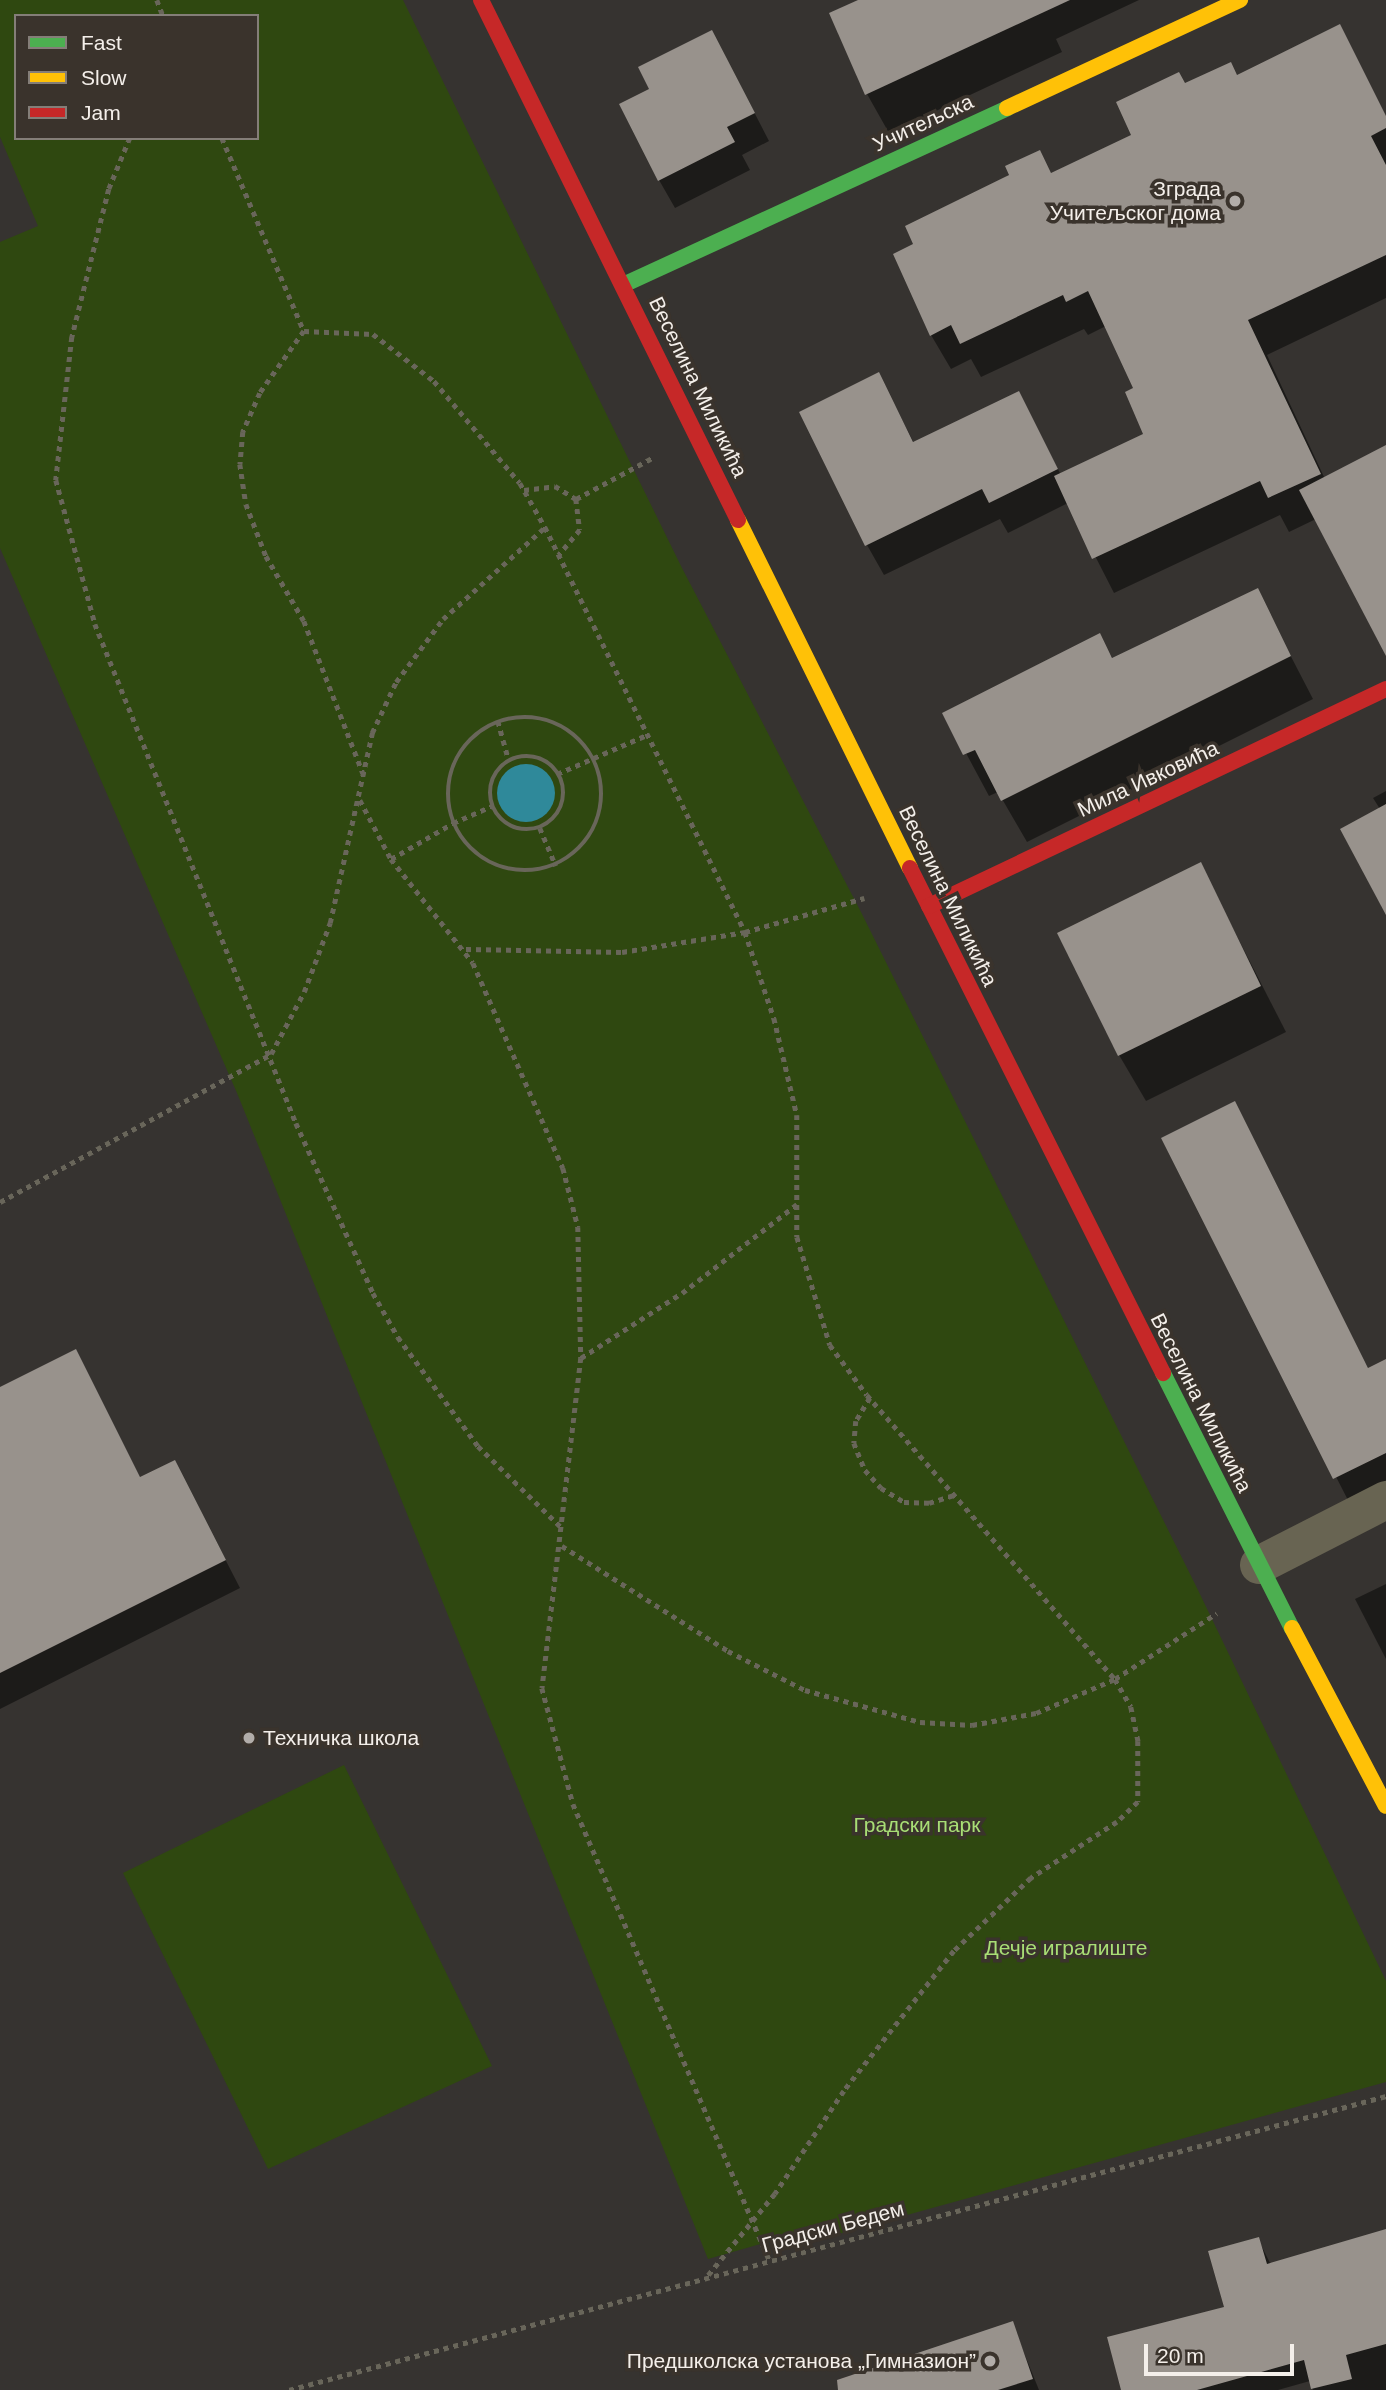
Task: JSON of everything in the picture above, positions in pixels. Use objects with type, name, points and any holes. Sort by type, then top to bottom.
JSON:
[{"type":"street","name":"Веселина Миликића","points":[[481,0],[929,906],[1259,1565],[1386,1806]]},
{"type":"street","name":"Учитељска","points":[[623,285],[1240,0]]},
{"type":"street","name":"Мила Ивковића","points":[[929,906],[1386,689]]},
{"type":"street","points":[[1259,1565],[1386,1500]]},
{"type":"path","points":[[129,140],[109,189],[72,337],[56,480],[95,624],[353,1254],[398,1337],[478,1446],[533,1504],[560,1526]]},
{"type":"path","points":[[223,140],[304,331]]},
{"type":"path","points":[[304,331],[260,393],[243,432],[240,464],[246,504],[266,556],[304,621],[363,773]]},
{"type":"path","points":[[304,331],[373,334],[434,381],[524,490],[649,734],[745,932],[774,1018],[797,1115],[797,1237],[826,1334],[844,1369],[1115,1679],[1131,1707],[1138,1741],[1138,1802],[1117,1822],[1031,1878],[954,1951],[844,2091],[753,2221],[707,2277]]},
{"type":"path","points":[[576,499],[653,461],[656,449]]},
{"type":"path","points":[[524,490],[555,486],[576,499]]},
{"type":"path","points":[[559,555],[580,530],[576,499]]},
{"type":"path","points":[[0,1202],[271,1054],[304,992],[330,923],[372,733],[404,672],[443,619],[545,527]]},
{"type":"path","points":[[528,716],[558,723],[583,741],[593,759],[604,797],[596,827],[579,851],[556,866],[522,873],[493,865],[468,847],[453,823],[447,791],[454,762],[472,736],[498,721],[528,716]]},
{"type":"path","points":[[498,721],[509,761]]},
{"type":"path","points":[[557,774],[649,734]]},
{"type":"path","points":[[528,756],[542,760],[557,774],[564,795],[560,809],[540,828],[511,827],[492,806],[493,778],[509,761],[528,756]]},
{"type":"path","points":[[360,800],[391,859],[465,949],[563,1168],[578,1227],[581,1358],[542,1688],[573,1804],[769,2260]]},
{"type":"path","points":[[391,859],[453,823],[492,806]]},
{"type":"path","points":[[540,828],[556,866]]},
{"type":"path","points":[[465,949],[622,952],[745,932],[864,898]]},
{"type":"path","points":[[581,1358],[682,1293],[798,1203]]},
{"type":"path","points":[[870,1398],[856,1421],[854,1443],[865,1470],[881,1488],[904,1502],[929,1503],[953,1495]]},
{"type":"path","points":[[562,1546],[728,1651],[804,1690],[907,1718],[972,1725],[1036,1713],[1115,1679],[1217,1613]]},
{"type":"path","name":"Градски Бедем","points":[[289,2390],[1386,2096]]},
{"type":"green space","name":"Градски парк","points":[[0,0],[403,0],[682,568],[862,914],[1198,1590],[1386,1981],[1386,2082],[842,2233],[778,2248],[774,2240],[708,2259],[237,1093],[0,548],[0,242],[38,226],[0,137]]},
{"type":"green space","points":[[344,1765],[492,2066],[268,2169],[123,1873]]},
{"type":"water","points":[[520,764],[532,764],[547,772],[555,787],[555,799],[547,814],[532,822],[520,822],[505,814],[497,799],[497,787],[505,772]]},
{"type":"building","points":[[858,0],[1070,0],[865,95],[829,13]]},
{"type":"building","points":[[1340,24],[1386,116],[1386,128],[1371,136],[1386,165],[1386,255],[1248,320],[1321,474],[1268,498],[1260,481],[1092,559],[1054,476],[1143,434],[1125,392],[1133,388],[1088,291],[1066,302],[1063,295],[960,344],[951,325],[930,336],[893,254],[913,244],[905,226],[1009,175],[1005,166],[1040,150],[1051,173],[1131,135],[1116,102],[1179,72],[1185,83],[1231,62],[1237,75]]},
{"type":"building","points":[[712,30],[755,113],[727,127],[735,142],[658,181],[619,104],[649,89],[638,67]]},
{"type":"building","points":[[879,372],[913,442],[1019,391],[1058,469],[989,503],[982,489],[865,546],[799,412]]},
{"type":"building","points":[[1386,445],[1386,656],[1299,490]]},
{"type":"building","points":[[1258,588],[1291,656],[1001,801],[975,750],[963,755],[942,713],[1100,633],[1112,658]]},
{"type":"building","points":[[1386,804],[1386,915],[1340,829]]},
{"type":"building","points":[[1201,862],[1261,986],[1118,1056],[1057,933]]},
{"type":"building","points":[[1235,1101],[1368,1368],[1386,1359],[1386,1453],[1333,1479],[1161,1138]]},
{"type":"building","points":[[76,1349],[140,1477],[175,1460],[226,1560],[0,1673],[0,1387]]},
{"type":"building","points":[[1386,2229],[1386,2344],[1346,2355],[1352,2379],[1311,2389],[1304,2360],[1197,2390],[1121,2390],[1107,2337],[1224,2307],[1208,2251],[1259,2237],[1267,2264]]},
{"type":"building","points":[[1013,2321],[1033,2379],[998,2390],[838,2390],[837,2380]]},
{"type":"traffic: fast","points":[[623,285],[1007,108]]},
{"type":"traffic: fast","points":[[1163,1373],[1292,1628]]},
{"type":"traffic: slow","points":[[1007,108],[1240,0]]},
{"type":"traffic: slow","points":[[738,520],[910,868]]},
{"type":"traffic: slow","points":[[1292,1628],[1386,1806]]},
{"type":"traffic: jam","points":[[481,0],[738,520]]},
{"type":"traffic: jam","points":[[929,906],[1386,689]]},
{"type":"traffic: jam","points":[[910,868],[1163,1373]]},
{"type":"place","name":"Зграда Учитељског дома","points":[[1235,201]]},
{"type":"place","name":"Техничка школа","points":[[249,1738]]},
{"type":"place","name":"Предшколска установа „Гимназион”","points":[[990,2361]]},
{"type":"park label","name":"Дечје игралиште","points":[[1066,1948]]}]
